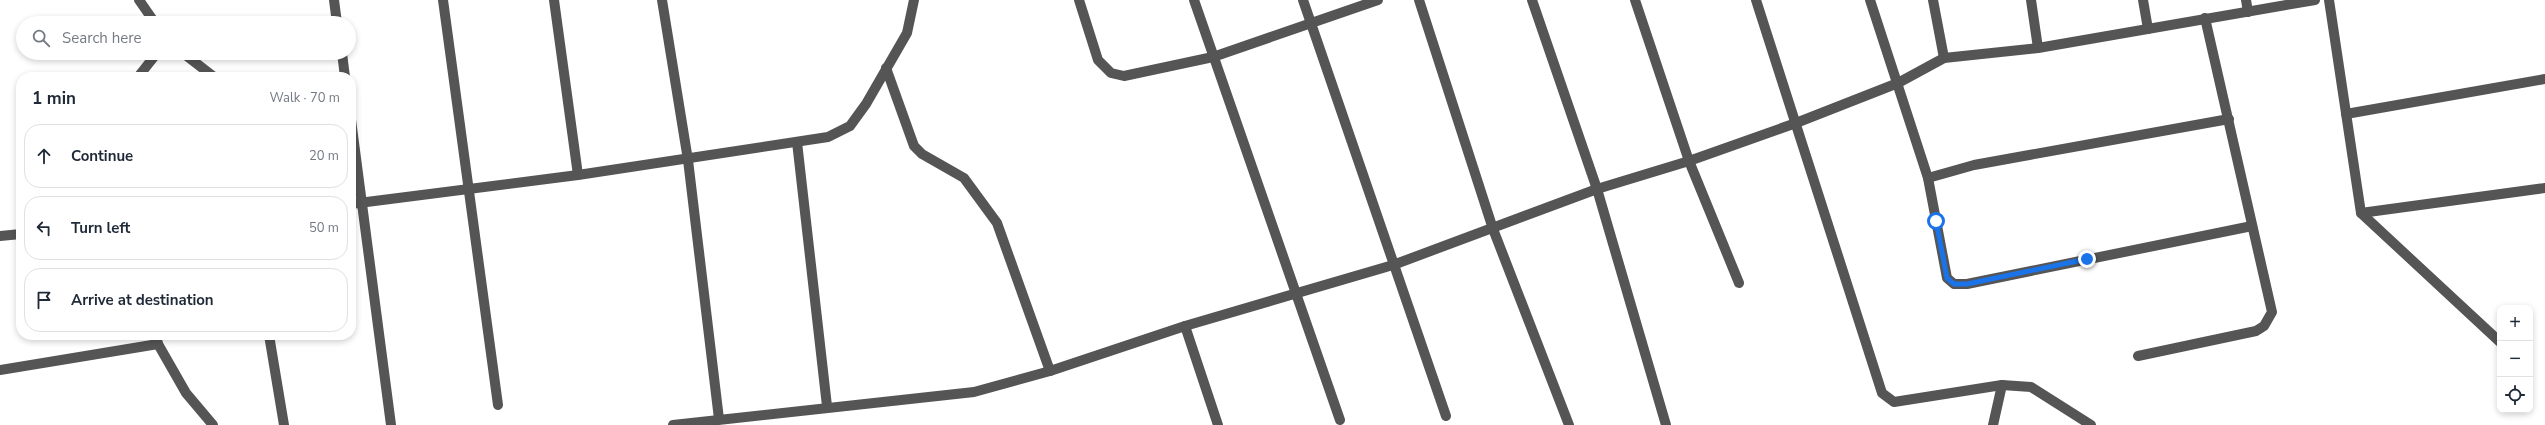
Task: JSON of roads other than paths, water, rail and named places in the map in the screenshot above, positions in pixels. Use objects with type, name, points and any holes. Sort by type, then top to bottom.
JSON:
[{"type":"street","points":[[139,0],[150,16]]},
{"type":"street","points":[[334,0],[336,16]]},
{"type":"street","points":[[443,0],[498,405]]},
{"type":"street","points":[[554,0],[578,175]]},
{"type":"street","points":[[662,0],[688,160],[719,420]]},
{"type":"street","points":[[356,203],[688,160],[828,137],[850,126],[907,33],[914,0]]},
{"type":"street","points":[[1079,0],[1098,60],[1111,73],[1124,76],[1213,57],[1378,0]]},
{"type":"street","points":[[1194,0],[1340,420]]},
{"type":"street","points":[[1303,0],[1446,416]]},
{"type":"street","points":[[1419,0],[1493,229],[1569,425]]},
{"type":"street","points":[[1532,0],[1597,189],[1666,425]]},
{"type":"street","points":[[1635,0],[1690,162],[1740,283]]},
{"type":"street","points":[[1756,0],[1882,393],[1894,402],[2002,385],[2031,387],[2091,425]]},
{"type":"street","points":[[1870,0],[1928,178],[1947,278],[1954,284],[1975,282],[2252,226]]},
{"type":"street","points":[[1933,0],[1944,58]]},
{"type":"street","points":[[2031,0],[2038,48]]},
{"type":"street","points":[[2143,0],[2148,29]]},
{"type":"street","points":[[2246,0],[2248,12]]},
{"type":"street","points":[[673,425],[827,406],[974,392],[1050,371],[1185,326],[1393,265],[1597,189],[1690,162],[1796,123],[1898,83],[1944,58],[2038,48],[2315,0]]},
{"type":"street","points":[[2329,0],[2361,213],[2499,341]]},
{"type":"street","points":[[2138,356],[2256,331],[2264,326],[2272,312],[2205,18]]},
{"type":"street","points":[[142,72],[151,60]]},
{"type":"street","points":[[192,60],[208,72]]},
{"type":"street","points":[[343,60],[344,72]]},
{"type":"street","points":[[886,68],[914,146],[922,154],[964,178],[997,223],[1050,371]]},
{"type":"street","points":[[2346,114],[2545,79]]},
{"type":"street","points":[[1928,178],[1974,165],[2229,119]]},
{"type":"street","points":[[797,142],[827,406]]},
{"type":"street","points":[[356,154],[391,425]]},
{"type":"street","points":[[2361,213],[2545,188]]},
{"type":"street","points":[[0,236],[16,234]]},
{"type":"street","points":[[1185,326],[1218,425]]},
{"type":"street","points":[[0,370],[157,340],[186,393],[213,425]]},
{"type":"street","points":[[270,340],[284,425]]},
{"type":"street","points":[[1993,425],[2002,385]]}]
